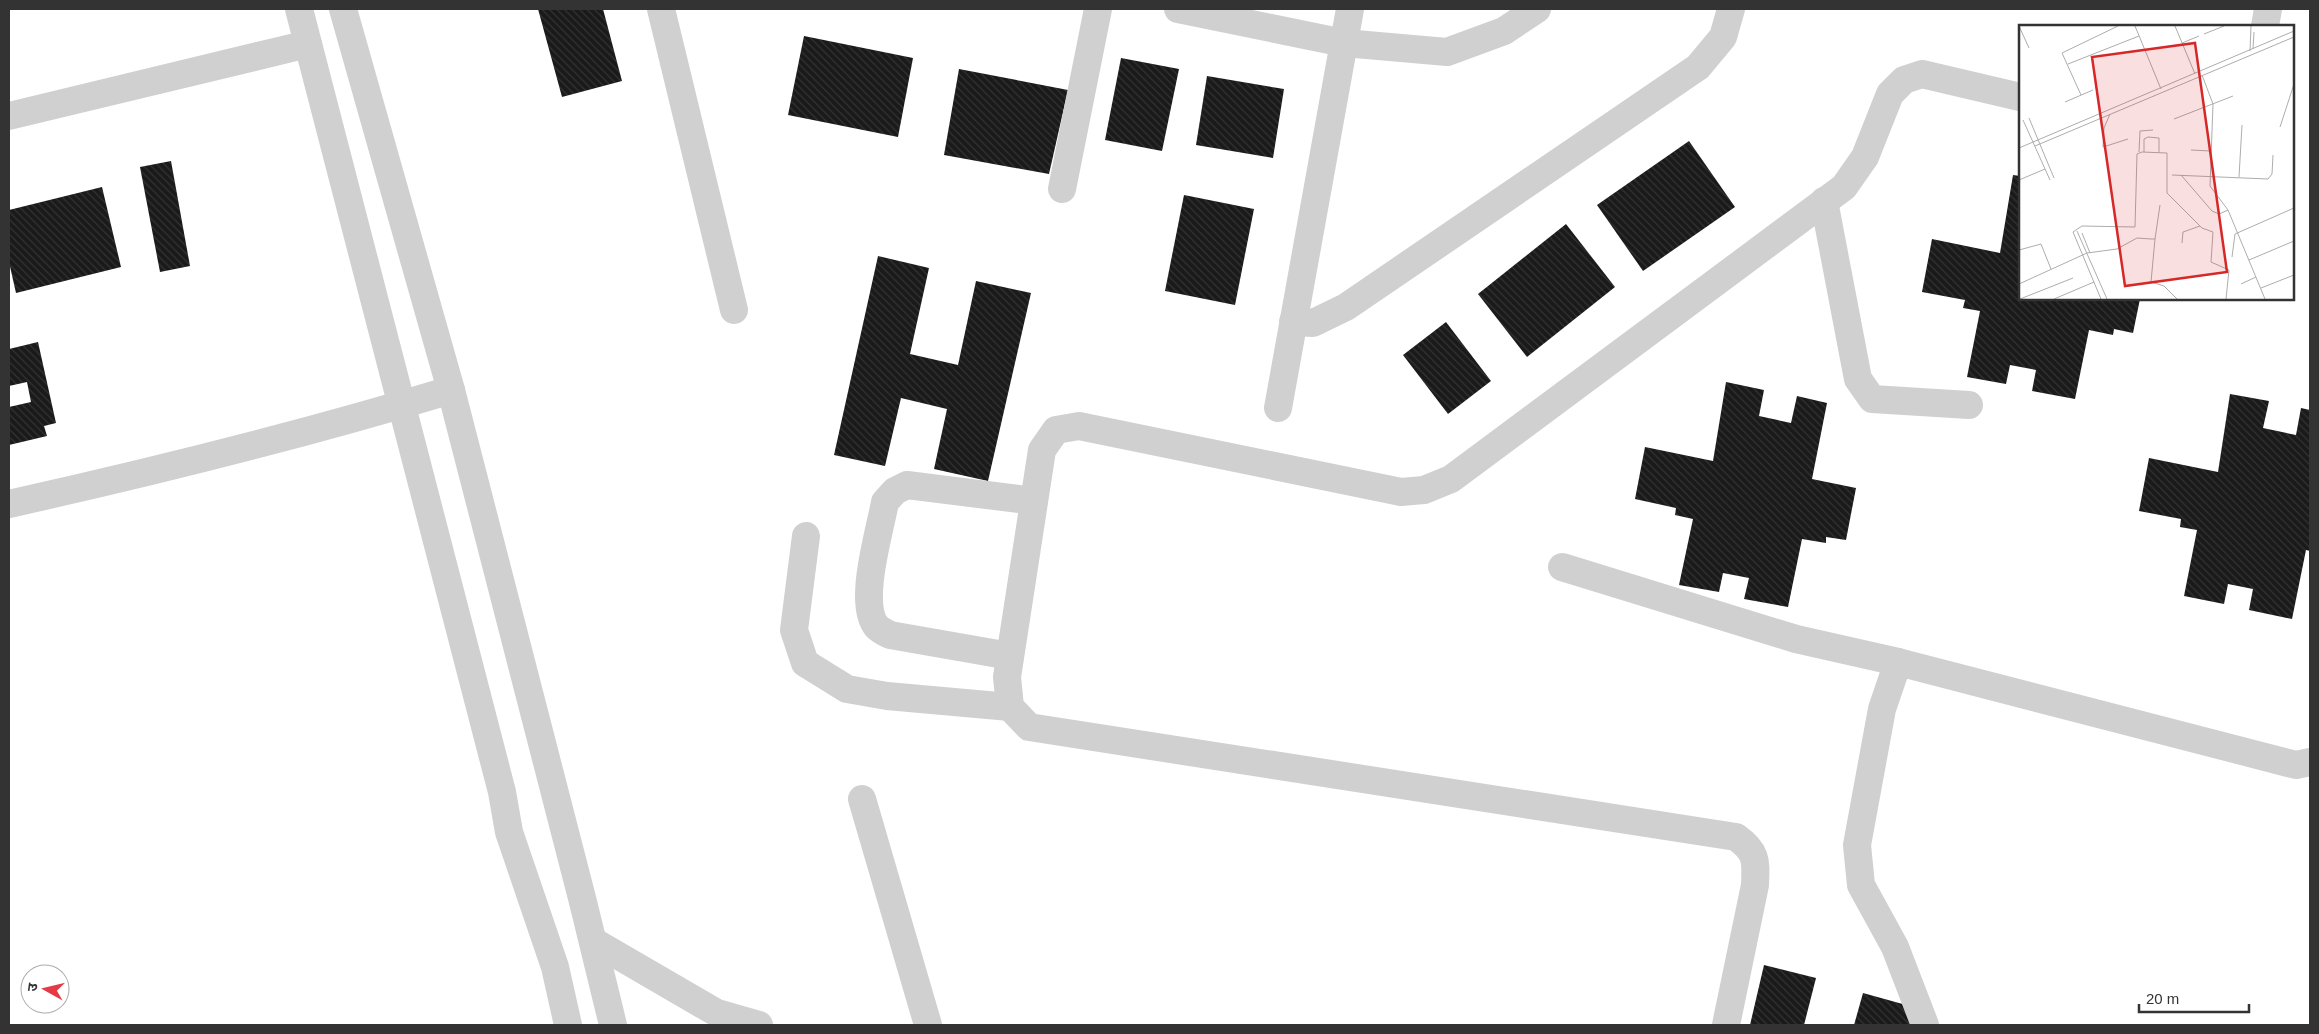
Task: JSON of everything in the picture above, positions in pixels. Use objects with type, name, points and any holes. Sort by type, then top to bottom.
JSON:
[{"type":"street","points":[[299,9],[502,792],[510,832],[554,967],[568,1025]]},
{"type":"street","points":[[343,9],[451,390],[613,1025]]},
{"type":"street","points":[[660,9],[734,310]]},
{"type":"street","points":[[1062,189],[1098,9]]},
{"type":"street","points":[[1178,9],[1344,43],[1447,52],[1504,31],[1537,9]]},
{"type":"street","points":[[1278,408],[1350,9]]},
{"type":"street","points":[[1293,322],[1313,323],[1346,307],[1698,67],[1723,36],[1730,9]]},
{"type":"street","points":[[2265,25],[2268,9]]},
{"type":"street","points":[[9,116],[308,44]]},
{"type":"street","points":[[1726,1025],[1755,885],[1756,867],[1750,847],[1736,837],[1029,727],[1010,707],[1007,677],[1042,450],[1056,430],[1078,426],[1402,492],[1424,490],[1451,479],[1844,187],[1865,157],[1890,94],[1904,80],[1922,74],[2019,97]]},
{"type":"street","points":[[1824,201],[1858,379],[1872,398],[1969,404]]},
{"type":"street","points":[[9,504],[138,475],[451,390]]},
{"type":"street","points":[[1010,656],[890,635],[877,627],[870,611],[868,592],[885,502],[895,491],[907,485],[1034,502]]},
{"type":"street","points":[[806,536],[794,630],[806,663],[847,689],[886,696],[1010,707]]},
{"type":"street","points":[[1562,567],[1796,639],[1898,662],[2296,765],[2310,762]]},
{"type":"street","points":[[1898,662],[1882,709],[1857,846],[1861,885],[1895,947],[1925,1025]]},
{"type":"street","points":[[862,799],[928,1025]]},
{"type":"street","points":[[593,941],[717,1013],[760,1025]]},
{"type":"building","points":[[538,9],[603,9],[622,81],[562,97]]},
{"type":"building","points":[[804,36],[913,58],[898,137],[788,115]]},
{"type":"building","points":[[1121,58],[1179,69],[1162,151],[1105,140]]},
{"type":"building","points":[[959,69],[1068,90],[1049,174],[944,155]]},
{"type":"building","points":[[1207,76],[1284,89],[1273,158],[1196,145]]},
{"type":"building","points":[[1689,141],[1735,207],[1643,271],[1597,205]]},
{"type":"building","points":[[171,161],[190,266],[160,272],[140,167]]},
{"type":"building","points":[[2013,175],[2019,176],[2019,300],[2140,300],[2133,333],[2114,329],[2113,335],[2089,330],[2075,399],[2032,391],[2036,370],[2010,365],[2006,384],[1967,377],[1980,311],[1963,308],[1965,300],[1922,292],[1932,239],[2000,253]]},
{"type":"building","points":[[102,187],[121,267],[16,293],[9,262],[9,210]]},
{"type":"building","points":[[1184,195],[1254,209],[1235,305],[1165,291]]},
{"type":"building","points":[[1566,224],[1615,287],[1527,357],[1478,294]]},
{"type":"building","points":[[878,256],[929,268],[910,354],[958,365],[976,281],[1031,293],[988,481],[934,469],[947,409],[901,398],[885,466],[834,455]]},
{"type":"building","points":[[1446,322],[1491,381],[1448,414],[1403,355]]},
{"type":"building","points":[[38,342],[56,423],[44,426],[47,436],[9,445],[9,407],[31,402],[27,382],[9,386],[9,349]]},
{"type":"building","points":[[1726,382],[1764,390],[1759,416],[1791,423],[1797,396],[1827,403],[1812,479],[1856,488],[1846,540],[1826,537],[1826,543],[1802,539],[1788,607],[1744,599],[1749,578],[1723,573],[1719,592],[1679,585],[1693,519],[1675,515],[1676,508],[1635,499],[1645,447],[1713,461]]},
{"type":"building","points":[[2230,394],[2269,401],[2263,428],[2296,435],[2301,408],[2310,410],[2310,551],[2306,550],[2292,619],[2249,610],[2253,589],[2228,584],[2224,604],[2184,596],[2197,530],[2180,527],[2181,519],[2139,511],[2149,458],[2218,472]]},
{"type":"building","points":[[1764,965],[1816,978],[1804,1025],[1750,1025]]},
{"type":"building","points":[[1863,993],[1917,1008],[1912,1025],[1854,1025]]}]
